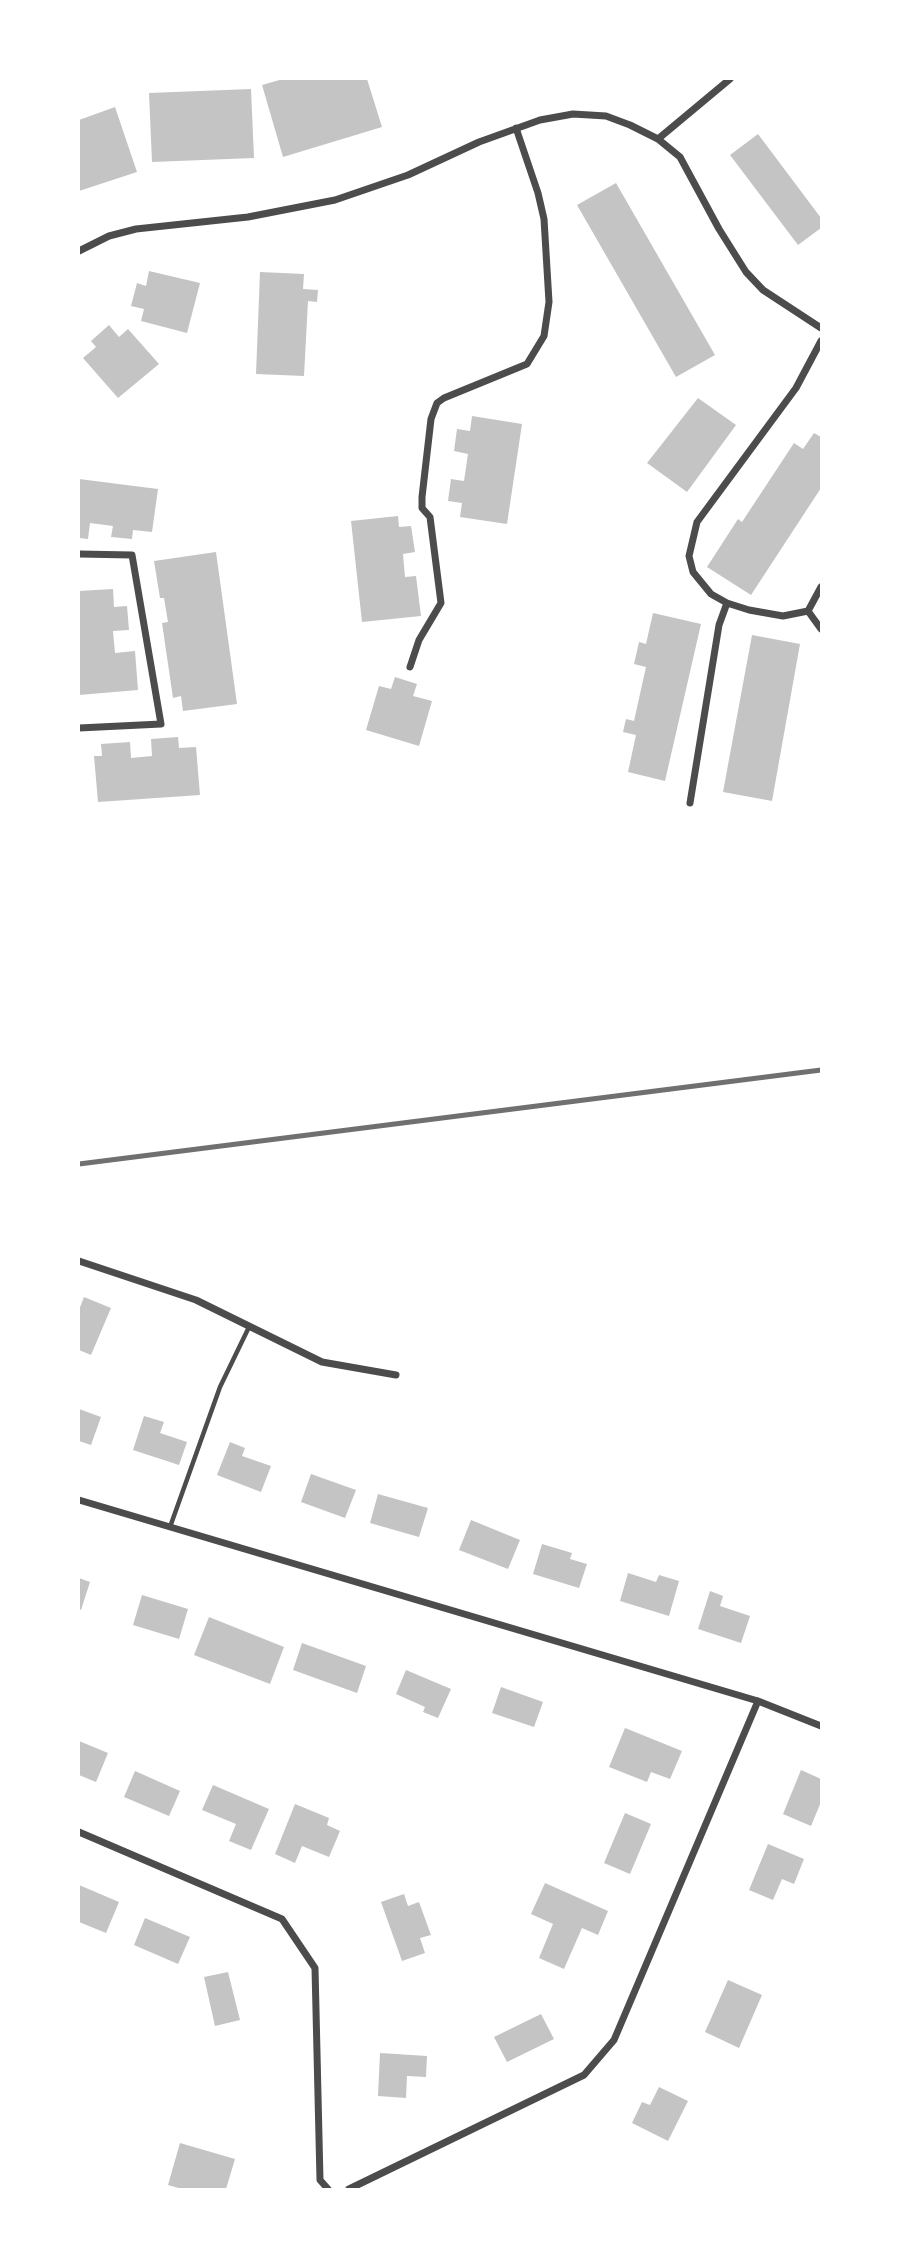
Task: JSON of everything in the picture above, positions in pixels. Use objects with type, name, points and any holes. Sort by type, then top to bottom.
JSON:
[{"type":"street","points":[[658,139],[730,79]]},
{"type":"street","points":[[79,251],[108,236],[136,229],[248,217],[335,200],[408,175],[540,120],[573,114],[606,116],[658,139],[680,157],[746,272],[763,290],[821,328]]},
{"type":"street","points":[[410,667],[419,640],[441,603],[430,517],[422,508],[431,419],[437,403],[456,391],[527,364],[544,337],[549,302],[544,219],[516,128]]},
{"type":"street","points":[[808,611],[783,616],[727,603],[711,594],[693,572],[689,556],[697,522],[790,398],[821,341]]},
{"type":"street","points":[[79,554],[132,555],[161,724],[79,728]]},
{"type":"street","points":[[808,611],[821,587]]},
{"type":"street","points":[[690,803],[719,625],[727,603]]},
{"type":"street","points":[[808,611],[821,629]]},
{"type":"street","points":[[79,1261],[196,1300],[322,1362],[396,1375]]},
{"type":"street","points":[[79,1500],[758,1701],[821,1726]]},
{"type":"street","points":[[349,2189],[584,2075],[614,2040],[758,1701]]},
{"type":"street","points":[[79,1832],[282,1919],[315,1968],[320,2180],[328,2189]]},
{"type":"lane","points":[[170,1528],[220,1387],[249,1326]]},
{"type":"building","points":[[283,79],[367,79],[382,127],[283,157],[262,85]]},
{"type":"building","points":[[251,89],[254,158],[152,162],[149,93]]},
{"type":"building","points":[[115,107],[137,172],[79,191],[79,120]]},
{"type":"building","points":[[758,134],[821,218],[821,228],[798,245],[730,155]]},
{"type":"building","points":[[616,183],[715,355],[676,377],[577,205]]},
{"type":"building","points":[[149,271],[200,283],[187,333],[141,321],[144,309],[131,306],[137,283],[146,286]]},
{"type":"building","points":[[260,272],[304,274],[303,289],[318,290],[317,302],[308,301],[304,376],[256,374]]},
{"type":"building","points":[[109,325],[119,337],[128,329],[159,364],[118,398],[83,358],[96,347],[91,341]]},
{"type":"building","points":[[698,398],[736,425],[687,492],[647,463]]},
{"type":"building","points":[[472,416],[522,424],[507,524],[460,517],[462,503],[448,501],[451,479],[464,481],[468,454],[454,451],[457,429],[470,431]]},
{"type":"building","points":[[814,433],[821,437],[821,488],[751,595],[707,567],[738,519],[742,522],[794,443],[803,449]]},
{"type":"building","points":[[79,479],[158,489],[152,532],[133,530],[132,539],[111,537],[113,526],[90,523],[88,539],[79,538]]},
{"type":"building","points":[[398,516],[399,527],[411,526],[415,552],[403,554],[405,577],[416,576],[421,616],[362,622],[351,521]]},
{"type":"building","points":[[216,552],[237,704],[183,711],[181,696],[173,698],[162,623],[168,622],[164,598],[160,598],[154,561]]},
{"type":"building","points":[[113,589],[114,607],[127,606],[129,630],[113,631],[115,653],[135,651],[138,690],[79,695],[79,591]]},
{"type":"building","points":[[653,613],[701,624],[665,781],[628,772],[636,735],[623,732],[626,719],[634,721],[646,667],[634,664],[639,642],[646,644]]},
{"type":"building","points":[[752,635],[800,644],[772,801],[723,792]]},
{"type":"building","points":[[395,677],[417,684],[413,696],[432,701],[419,746],[366,730],[379,686],[391,689]]},
{"type":"building","points":[[178,737],[179,748],[196,747],[200,795],[98,802],[94,756],[102,756],[101,744],[130,742],[131,758],[152,756],[151,739]]},
{"type":"building","points":[[84,1297],[111,1308],[91,1355],[79,1350],[79,1310]]},
{"type":"building","points":[[79,1409],[101,1417],[91,1445],[79,1441]]},
{"type":"building","points":[[144,1416],[164,1422],[160,1433],[187,1442],[179,1465],[133,1450]]},
{"type":"building","points":[[230,1442],[245,1448],[242,1456],[271,1466],[261,1492],[217,1475]]},
{"type":"building","points":[[311,1474],[356,1490],[345,1518],[301,1502]]},
{"type":"building","points":[[378,1494],[428,1508],[419,1537],[370,1523]]},
{"type":"building","points":[[471,1520],[520,1540],[508,1569],[459,1550]]},
{"type":"building","points":[[542,1544],[572,1553],[570,1559],[587,1564],[579,1588],[533,1574]]},
{"type":"building","points":[[628,1573],[656,1582],[659,1575],[679,1581],[669,1616],[620,1601]]},
{"type":"building","points":[[79,1578],[90,1582],[81,1610],[79,1609]]},
{"type":"building","points":[[710,1591],[723,1596],[720,1606],[750,1616],[741,1643],[698,1629]]},
{"type":"building","points":[[142,1595],[188,1609],[179,1639],[133,1625]]},
{"type":"building","points":[[209,1617],[284,1647],[270,1684],[194,1655]]},
{"type":"building","points":[[302,1643],[366,1666],[357,1693],[293,1670]]},
{"type":"building","points":[[406,1670],[451,1689],[438,1718],[423,1712],[425,1707],[396,1694]]},
{"type":"building","points":[[501,1687],[543,1702],[534,1727],[492,1713]]},
{"type":"building","points":[[625,1728],[682,1751],[670,1779],[651,1772],[647,1782],[609,1767]]},
{"type":"building","points":[[79,1741],[108,1753],[96,1782],[79,1775]]},
{"type":"building","points":[[801,1770],[821,1779],[821,1802],[811,1826],[783,1814]]},
{"type":"building","points":[[135,1771],[180,1791],[169,1816],[124,1797]]},
{"type":"building","points":[[213,1785],[269,1809],[251,1850],[229,1841],[236,1824],[202,1810]]},
{"type":"building","points":[[295,1804],[329,1818],[327,1825],[340,1831],[329,1857],[302,1846],[295,1863],[275,1854]]},
{"type":"building","points":[[625,1813],[651,1824],[630,1874],[604,1863]]},
{"type":"building","points":[[768,1844],[804,1859],[794,1884],[782,1879],[773,1900],[749,1890]]},
{"type":"building","points":[[545,1883],[608,1911],[598,1935],[582,1928],[564,1969],[539,1958],[553,1924],[531,1914]]},
{"type":"building","points":[[79,1885],[119,1902],[106,1933],[79,1922]]},
{"type":"building","points":[[404,1894],[408,1906],[419,1902],[431,1935],[420,1938],[425,1953],[402,1961],[381,1902]]},
{"type":"building","points":[[145,1918],[190,1937],[178,1964],[134,1945]]},
{"type":"building","points":[[228,1972],[240,2020],[215,2026],[204,1977]]},
{"type":"building","points":[[728,1980],[762,1995],[739,2048],[705,2032]]},
{"type":"building","points":[[541,2014],[554,2039],[507,2062],[494,2037]]},
{"type":"building","points":[[380,2053],[427,2056],[426,2077],[407,2076],[406,2098],[378,2096]]},
{"type":"building","points":[[659,2087],[688,2101],[668,2141],[632,2123],[642,2102],[650,2105]]},
{"type":"building","points":[[180,2143],[235,2159],[226,2189],[182,2189],[168,2185]]},
{"type":"railway","points":[[79,1164],[821,1070]]}]
